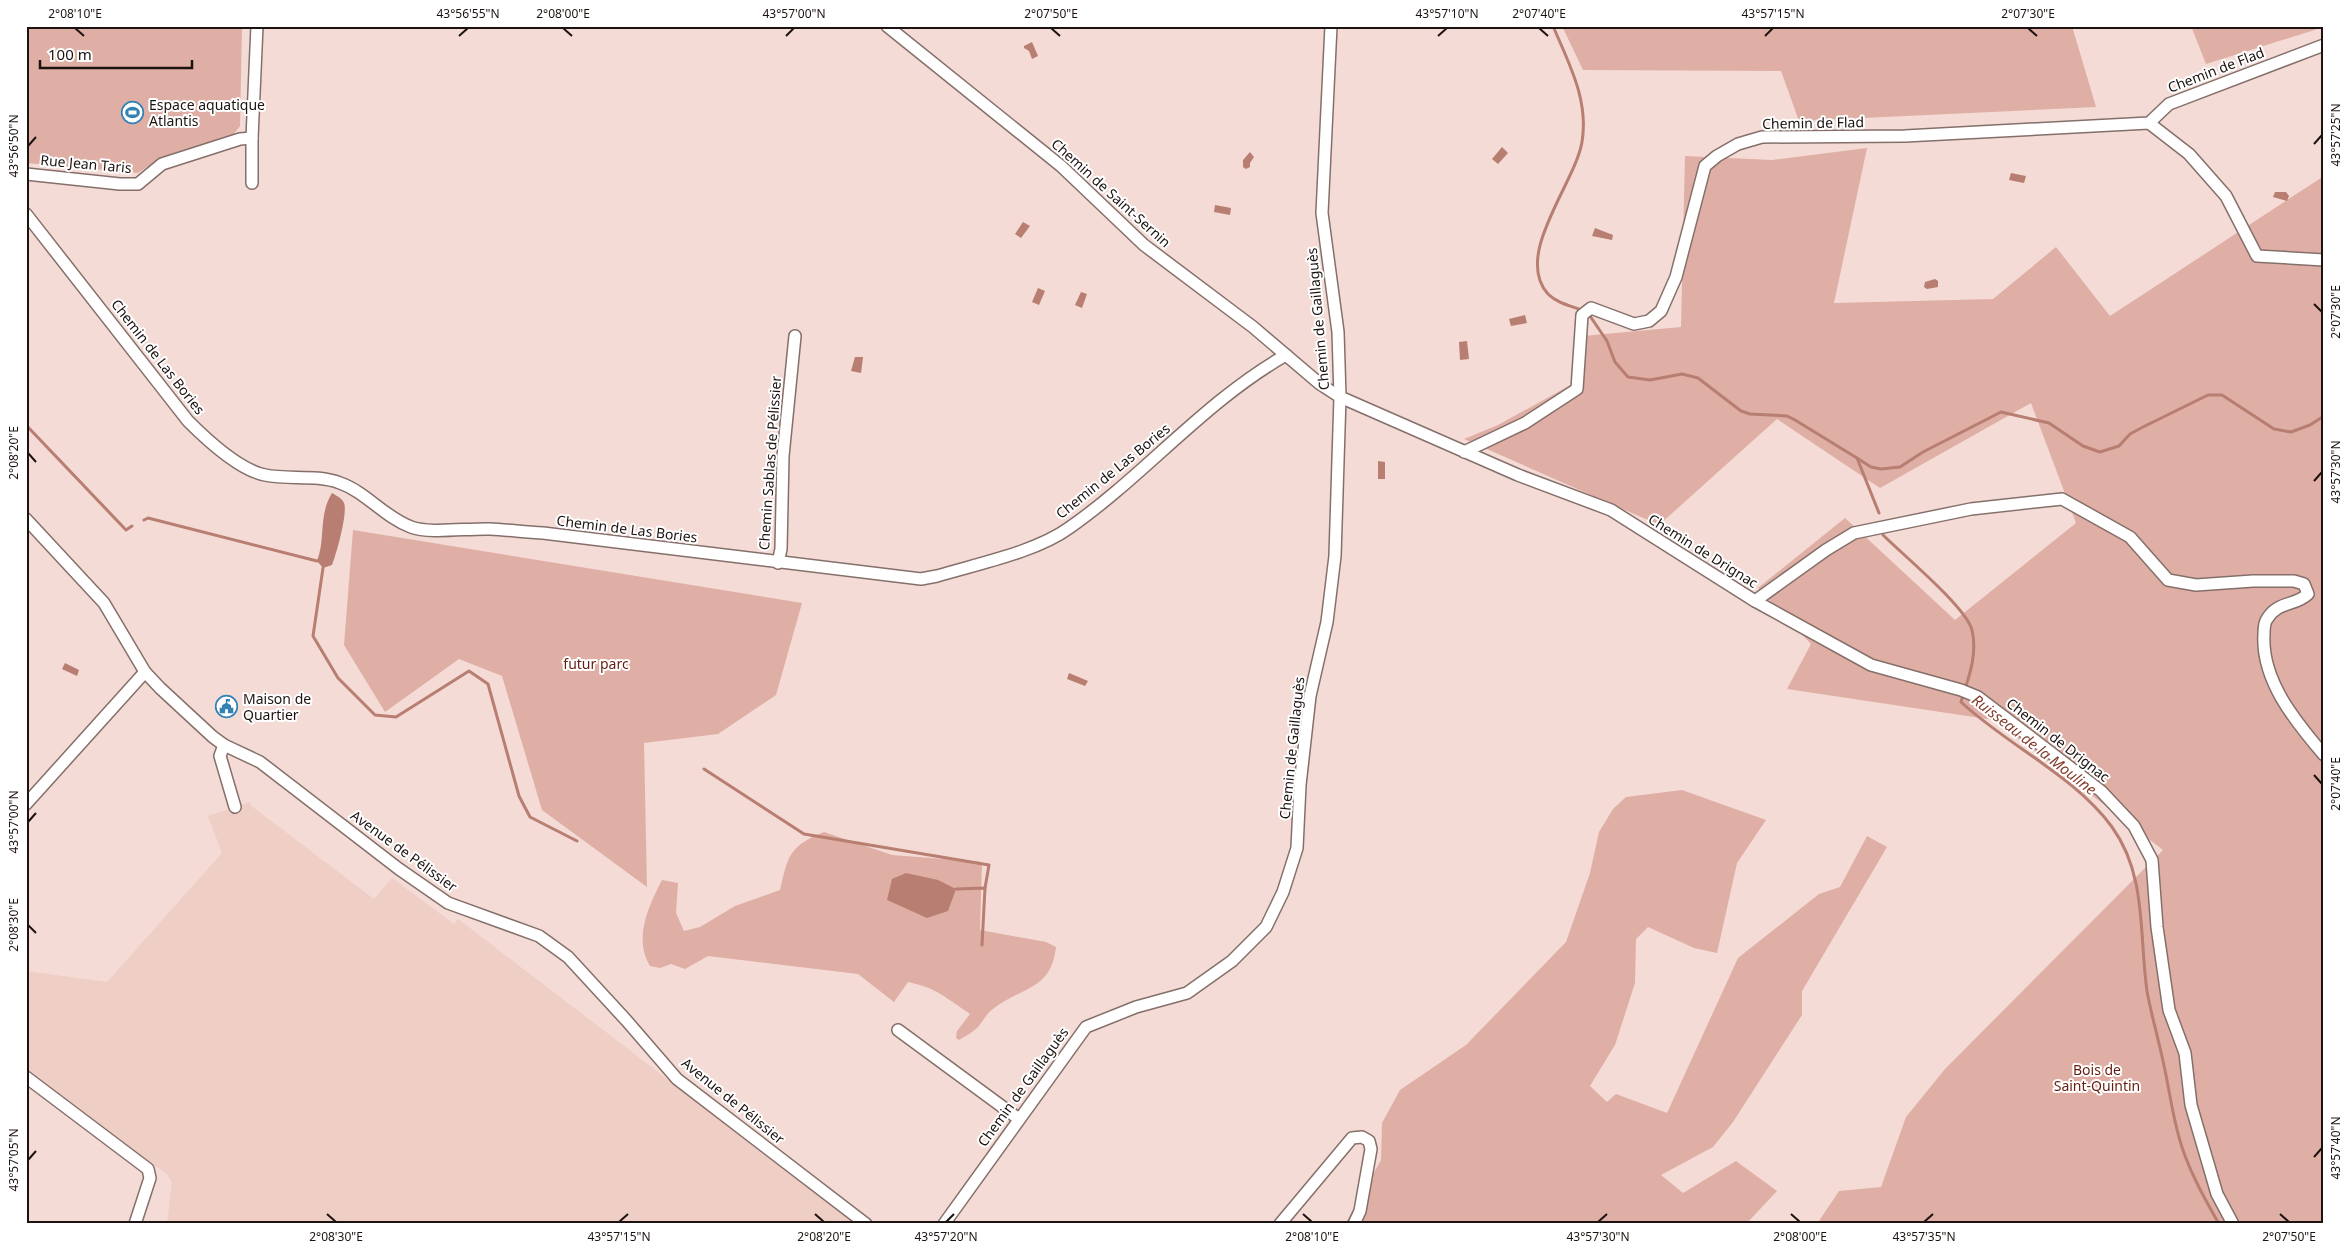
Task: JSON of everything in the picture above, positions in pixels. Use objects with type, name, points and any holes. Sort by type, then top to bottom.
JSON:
[{"type":"street","points":[[252,183],[257,26]]},
{"type":"street","name":"Chemin de Saint-Sernin","points":[[887,26],[901,30],[1061,166],[1144,245],[1253,327],[1320,384],[1340,397]]},
{"type":"street","name":"Chemin de Gaillaguès","points":[[944,1224],[1086,1027],[1136,1008],[1187,993],[1232,961],[1266,927],[1283,892],[1297,848],[1300,785],[1310,696],[1327,622],[1335,556],[1340,397],[1338,332],[1322,213],[1331,26]]},
{"type":"street","name":"Chemin de Flad","points":[[1464,452],[1525,423],[1576,389],[1582,315],[1591,308],[1634,324],[1649,321],[1661,311],[1676,277],[1705,166],[1717,156],[1738,144],[1762,137],[1905,136],[2149,123],[2168,104],[2324,45]]},
{"type":"street","points":[[2149,123],[2189,154],[2226,196],[2257,256],[2324,260]]},
{"type":"street","name":"Rue Jean Taris","points":[[26,174],[120,184],[138,184],[162,164],[252,138]]},
{"type":"street","name":"Chemin de Las Bories","points":[[26,214],[188,421],[203,436],[249,470],[266,476],[321,479],[339,482],[363,496],[390,516],[412,527],[490,529],[543,533],[921,578],[937,576],[1036,545],[1068,529],[1161,453],[1217,402],[1257,372],[1286,355]]},
{"type":"street","name":"Chemin Sablas de Pélissier","points":[[778,562],[781,549],[783,456],[794,336]]},
{"type":"street","name":"Chemin de Drignac","points":[[1340,397],[1464,452],[1611,510],[1755,601],[1871,665],[1966,692],[2102,791],[2134,826],[2152,860],[2157,926],[2170,1010],[2185,1053],[2191,1105],[2217,1194],[2234,1224]]},
{"type":"street","points":[[1755,601],[1826,550],[1854,533],[1971,509],[2062,499],[2130,536],[2168,580],[2196,585],[2253,581],[2294,581],[2304,584],[2308,594],[2301,600],[2277,607],[2265,621],[2263,649],[2271,679],[2299,726],[2324,755]]},
{"type":"street","name":"Avenue de Pélissier","points":[[26,519],[104,603],[145,672],[180,707],[224,745],[260,762],[399,869],[448,903],[539,936],[552,944],[568,957],[620,1013],[677,1079],[866,1224]]},
{"type":"street","points":[[26,804],[145,672]]},
{"type":"street","points":[[224,745],[220,756],[235,807]]},
{"type":"street","points":[[898,1030],[1019,1119]]},
{"type":"street","points":[[26,1078],[148,1169],[150,1178],[135,1224]]},
{"type":"street","points":[[1280,1224],[1352,1138],[1362,1137],[1370,1141],[1371,1149],[1360,1211],[1354,1224]]},
{"type":"shaded area","points":[[1032,42],[1038,56],[1032,59],[1029,51],[1024,46]]},
{"type":"shaded area","points":[[1502,147],[1508,153],[1498,164],[1492,159]]},
{"type":"shaded area","points":[[1250,152],[1254,157],[1250,167],[1246,169],[1243,167],[1243,160]]},
{"type":"shaded area","points":[[2011,173],[2026,176],[2024,183],[2009,180]]},
{"type":"shaded area","points":[[2275,192],[2286,192],[2289,196],[2287,201],[2273,197]]},
{"type":"shaded area","points":[[1215,205],[1231,208],[1230,215],[1214,212]]},
{"type":"shaded area","points":[[1023,222],[1030,226],[1021,238],[1015,234]]},
{"type":"shaded area","points":[[1595,228],[1613,235],[1612,240],[1592,236]]},
{"type":"shaded area","points":[[1935,279],[1938,281],[1938,287],[1927,289],[1924,287],[1925,282]]},
{"type":"shaded area","points":[[1038,288],[1045,291],[1039,305],[1032,302]]},
{"type":"shaded area","points":[[1081,292],[1087,294],[1082,308],[1075,305]]},
{"type":"shaded area","points":[[1525,315],[1527,323],[1511,326],[1509,319]]},
{"type":"shaded area","points":[[1467,341],[1469,359],[1460,360],[1459,342]]},
{"type":"shaded area","points":[[855,357],[863,357],[861,373],[851,371]]},
{"type":"shaded area","points":[[1378,461],[1385,462],[1385,479],[1378,479]]},
{"type":"shaded area","points":[[332,493],[343,501],[345,508],[339,544],[332,565],[323,568],[317,561],[320,552],[323,519]]},
{"type":"shaded area","points":[[65,663],[79,670],[77,676],[62,669]]},
{"type":"shaded area","points":[[1069,673],[1088,681],[1085,686],[1067,679]]},
{"type":"shaded area","points":[[251,802],[250,805],[374,899],[392,878],[454,924],[458,919],[857,1224],[167,1224],[172,1182],[166,1173],[114,1138],[26,1072],[26,971],[107,982],[222,853],[208,816]]},
{"type":"shaded area","points":[[906,873],[938,880],[956,889],[948,911],[927,918],[887,900],[892,879]]},
{"type":"green space","name":"Espace aquatique Atlantis","points":[[26,26],[242,26],[240,126],[233,135],[159,159],[138,173],[26,163]]},
{"type":"green space","points":[[1562,26],[2072,26],[2096,107],[1799,121],[1781,71],[1583,70]]},
{"type":"green space","points":[[2191,26],[2324,26],[2324,27],[2206,64]]},
{"type":"green space","name":"Bois de Saint-Quintin","points":[[1867,148],[1834,303],[1993,299],[2056,247],[2110,316],[2324,176],[2324,1224],[1817,1224],[1839,1191],[1881,1187],[1906,1117],[1945,1069],[2163,850],[1994,720],[1787,689],[1811,644],[1758,588],[1845,518],[1955,620],[2076,523],[2031,403],[1880,488],[1777,419],[1659,525],[1464,439],[1498,425],[1576,382],[1583,336],[1681,327],[1685,156],[1772,160]]},
{"type":"green space","name":"futur parc","points":[[353,530],[802,603],[776,695],[718,734],[644,743],[647,887],[542,810],[502,676],[459,659],[385,712],[344,645]]},
{"type":"green space","points":[[1682,790],[1766,820],[1737,863],[1717,953],[1694,948],[1648,927],[1636,939],[1635,983],[1615,1045],[1590,1086],[1607,1102],[1616,1094],[1667,1113],[1738,958],[1819,894],[1840,887],[1867,836],[1887,847],[1802,991],[1802,1015],[1733,1122],[1713,1147],[1661,1175],[1683,1193],[1736,1161],[1777,1191],[1746,1224],[1345,1224],[1381,1160],[1382,1123],[1400,1090],[1466,1045],[1566,942],[1590,873],[1599,832],[1613,809],[1626,797]]},
{"type":"green space","points":[[824,832],[892,855],[982,862],[980,930],[1046,942],[1056,947],[1048,972],[1034,986],[993,1009],[976,1029],[959,1040],[956,1038],[957,1031],[970,1014],[947,998],[918,984],[908,982],[894,1002],[858,974],[708,956],[685,969],[671,964],[660,968],[650,966],[645,955],[643,933],[648,911],[662,880],[678,883],[676,913],[684,931],[700,927],[735,906],[780,890],[788,860],[792,854],[803,842]]},
{"type":"waterway","name":"Ruisseau de la Mouline","points":[[1553,26],[1576,82],[1583,111],[1583,127],[1582,142],[1577,159],[1549,219],[1542,240],[1538,260],[1539,278],[1548,294],[1556,300],[1582,310]]},
{"type":"waterway","name":"Ruisseau de la Mouline","points":[[1590,316],[1607,341],[1615,362],[1628,377],[1650,380],[1682,374],[1698,378],[1741,411],[1750,414],[1787,416],[1857,458],[1879,513]]},
{"type":"waterway","points":[[1857,458],[1871,467],[1881,469],[1900,467],[1923,452],[2001,412],[2049,423],[2083,446],[2100,452],[2119,446],[2130,434],[2208,395],[2222,395],[2274,429],[2291,432],[2310,425],[2324,416]]},
{"type":"waterway","points":[[26,425],[126,530],[132,526]]},
{"type":"waterway","points":[[144,520],[148,518],[317,561]]},
{"type":"waterway","name":"Ruisseau de la Mouline","points":[[1883,535],[1946,595],[1967,620],[1972,630],[1974,639],[1973,658],[1961,702],[1979,718],[2060,776],[2079,792],[2112,827],[2123,846],[2131,865],[2140,906],[2147,991],[2177,1131],[2191,1171],[2219,1224]]},
{"type":"waterway","points":[[323,568],[313,636],[338,678],[375,715],[396,717],[469,671],[488,684],[519,796],[530,817],[577,841]]},
{"type":"waterway","points":[[704,769],[804,834],[989,865],[985,888]]},
{"type":"waterway","points":[[956,889],[985,888],[982,945]]},
{"type":"place","name":"Espace aquatique Atlantis","points":[[133,113]]},
{"type":"place","name":"Maison de Quartier","points":[[227,707]]}]
